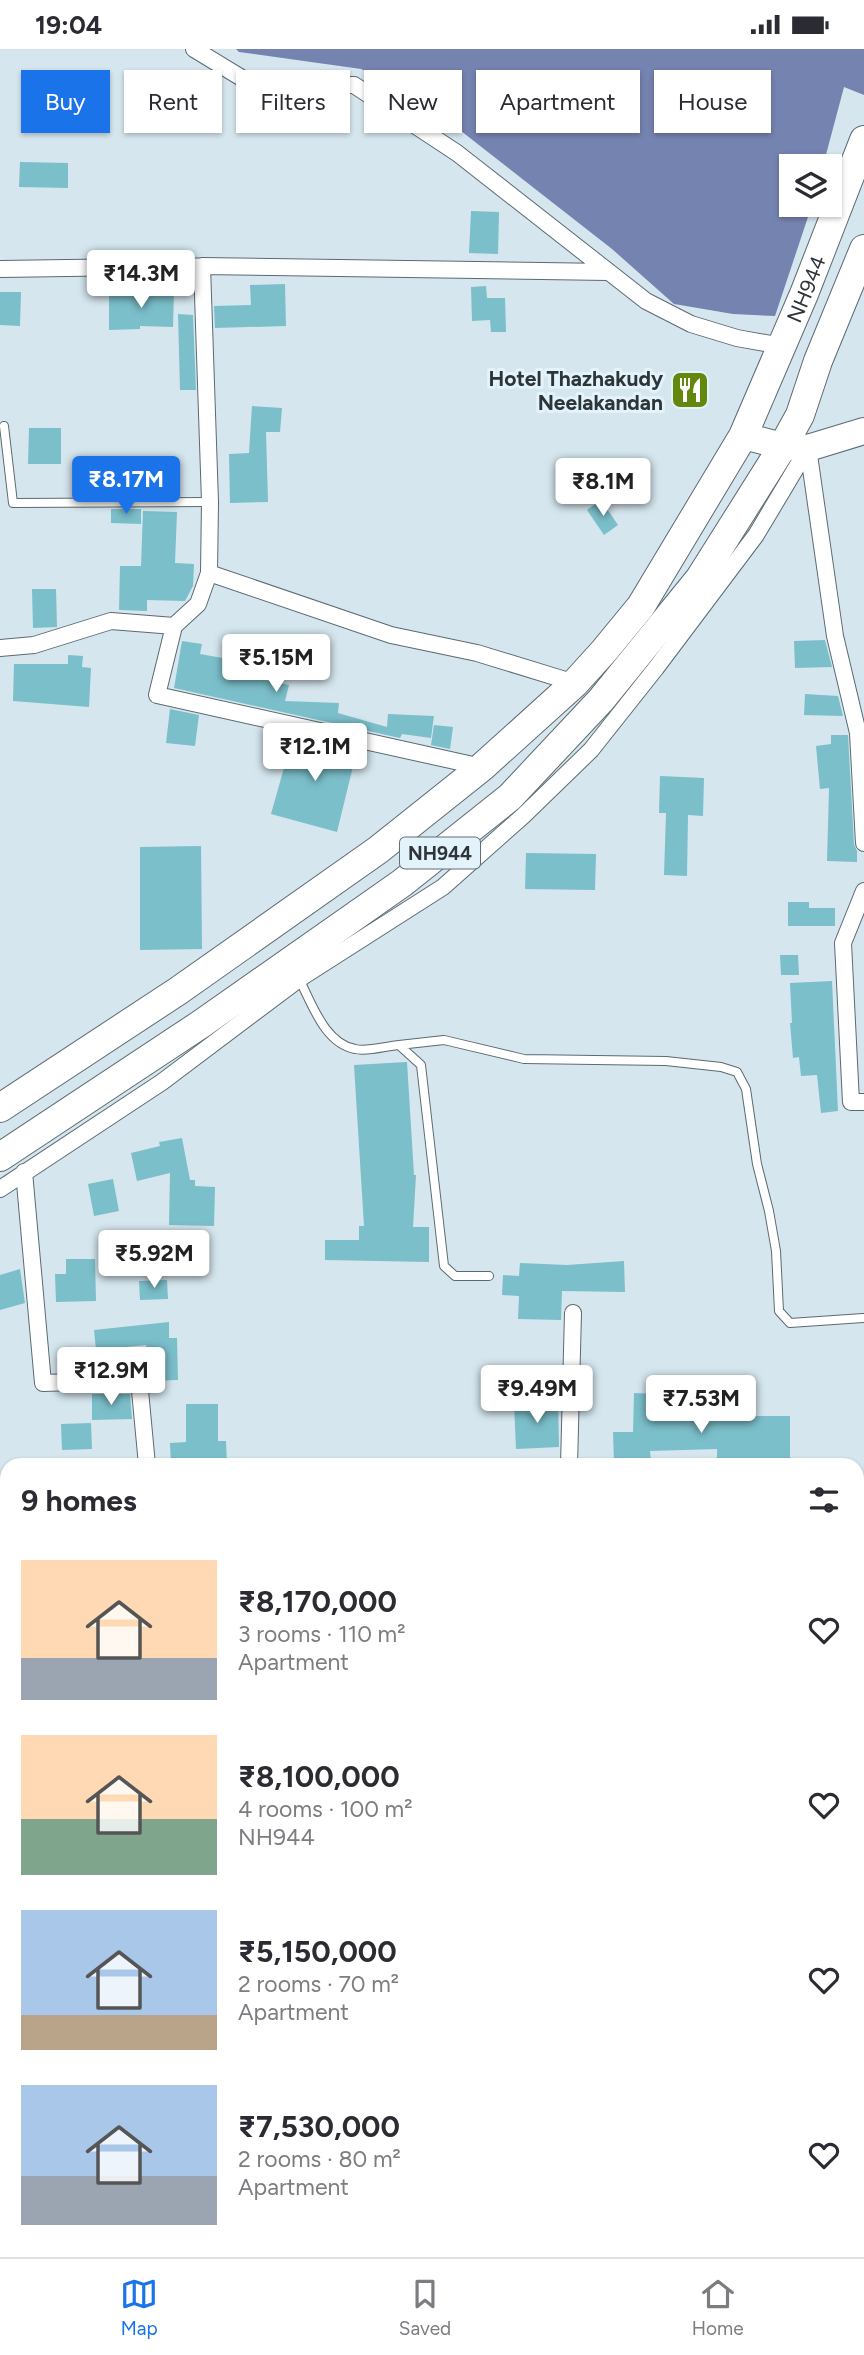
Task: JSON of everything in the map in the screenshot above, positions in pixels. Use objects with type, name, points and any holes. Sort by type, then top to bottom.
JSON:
[{"type":"highway","name":"NH944","points":[[0,1108],[178,991],[367,858],[482,767],[575,683],[641,606],[743,436],[864,140]]},
{"type":"highway","name":"NH944","points":[[0,1157],[201,1024],[402,883],[510,797],[600,700],[701,578],[796,447],[800,415],[818,361],[864,249]]},
{"type":"main road","points":[[743,436],[796,447],[864,431]]},
{"type":"street","points":[[194,49],[246,80],[297,85],[354,85],[457,153],[646,301],[691,324],[737,338],[782,346]]},
{"type":"street","points":[[0,269],[202,266],[608,272]]},
{"type":"street","points":[[202,266],[210,502],[209,573],[198,604],[174,626],[157,695],[482,767]]},
{"type":"street","points":[[796,447],[858,733],[864,843]]},
{"type":"street","points":[[0,1189],[162,1082],[299,979],[443,887],[523,816],[591,750],[756,535],[796,447]]},
{"type":"street","points":[[209,573],[391,635],[477,653],[575,683]]},
{"type":"street","points":[[0,648],[34,645],[111,621],[174,626]]},
{"type":"street","points":[[864,891],[843,943],[851,1102],[864,1102]]},
{"type":"street","points":[[24,1172],[43,1383],[139,1380],[145,1458]]},
{"type":"street","points":[[569,1458],[573,1313]]},
{"type":"lane","points":[[4,426],[13,503],[210,502]]},
{"type":"lane","points":[[299,979],[328,1032],[341,1044],[357,1050],[444,1040],[524,1059],[666,1061],[720,1067],[737,1072],[746,1089],[758,1164],[769,1211],[776,1251],[779,1311],[790,1323],[863,1318]]},
{"type":"lane","points":[[399,1045],[421,1065],[444,1266],[455,1276],[489,1276]]},
{"type":"water","points":[[236,49],[864,49],[864,95],[844,87],[826,154],[779,154],[779,217],[808,217],[775,316],[733,314],[674,304],[612,249],[462,132],[462,70],[364,71],[239,52]]},
{"type":"building","points":[[20,162],[68,163],[68,188],[19,187]]},
{"type":"building","points":[[471,211],[499,212],[498,254],[469,253]]},
{"type":"building","points":[[285,284],[286,326],[215,328],[214,306],[251,305],[250,285]]},
{"type":"building","points":[[486,286],[487,298],[505,298],[506,332],[491,332],[490,320],[472,321],[471,287]]},
{"type":"building","points":[[147,290],[174,290],[173,327],[140,326],[140,329],[109,330],[109,294],[147,293]]},
{"type":"building","points":[[0,292],[21,292],[20,326],[0,325]]},
{"type":"building","points":[[178,314],[193,315],[196,390],[180,390]]},
{"type":"building","points":[[252,406],[282,408],[280,432],[266,432],[268,502],[230,503],[229,454],[249,453]]},
{"type":"building","points":[[29,428],[61,428],[61,464],[28,464]]},
{"type":"building","points":[[140,468],[140,496],[106,494],[105,470]]},
{"type":"building","points":[[601,500],[618,525],[604,535],[587,510]]},
{"type":"building","points":[[111,509],[141,509],[141,524],[111,523]]},
{"type":"building","points":[[143,511],[177,512],[175,563],[194,564],[193,586],[185,601],[147,600],[147,611],[119,610],[120,566],[141,566]]},
{"type":"building","points":[[32,589],[56,589],[57,627],[33,628]]},
{"type":"building","points":[[825,640],[832,667],[795,668],[794,641]]},
{"type":"building","points":[[182,641],[202,644],[200,654],[245,662],[243,675],[289,685],[285,701],[339,703],[338,713],[387,727],[388,714],[434,716],[431,738],[402,734],[400,738],[174,688]]},
{"type":"building","points":[[68,655],[83,656],[82,667],[91,668],[89,707],[13,701],[14,664],[68,664]]},
{"type":"building","points":[[805,694],[838,696],[843,716],[804,715]]},
{"type":"building","points":[[170,709],[199,715],[195,746],[166,743]]},
{"type":"building","points":[[434,725],[453,727],[450,749],[431,745]]},
{"type":"building","points":[[831,735],[848,735],[857,862],[827,861],[829,788],[820,789],[816,746],[831,744]]},
{"type":"building","points":[[293,736],[357,750],[337,832],[271,814]]},
{"type":"building","points":[[660,776],[704,778],[703,816],[688,815],[687,876],[664,875],[666,813],[659,813]]},
{"type":"building","points":[[201,846],[202,949],[140,950],[140,847]]},
{"type":"building","points":[[526,853],[596,854],[595,890],[525,889]]},
{"type":"building","points":[[788,902],[809,902],[809,908],[835,908],[835,926],[788,926]]},
{"type":"building","points":[[780,955],[798,955],[799,975],[781,975]]},
{"type":"building","points":[[832,981],[838,1111],[821,1113],[817,1075],[801,1076],[799,1057],[793,1058],[790,983]]},
{"type":"building","points":[[407,1062],[416,1175],[413,1227],[429,1227],[429,1262],[325,1260],[325,1240],[359,1240],[359,1226],[364,1226],[354,1065]]},
{"type":"building","points":[[182,1138],[190,1180],[195,1180],[195,1186],[215,1187],[214,1226],[169,1225],[170,1173],[137,1181],[131,1153],[160,1146],[159,1142]]},
{"type":"building","points":[[113,1179],[119,1211],[94,1216],[88,1184]]},
{"type":"building","points":[[108,1244],[130,1257],[121,1272],[99,1258]]},
{"type":"building","points":[[66,1259],[95,1259],[96,1301],[56,1302],[55,1274],[66,1274]]},
{"type":"building","points":[[624,1261],[625,1292],[562,1291],[561,1320],[518,1319],[519,1296],[502,1295],[503,1275],[519,1276],[520,1263],[567,1265]]},
{"type":"building","points":[[20,1269],[25,1303],[0,1310],[0,1275]]},
{"type":"building","points":[[167,1280],[168,1299],[140,1300],[139,1281]]},
{"type":"building","points":[[169,1322],[169,1338],[177,1338],[178,1380],[150,1381],[146,1373],[146,1345],[96,1350],[94,1330]]},
{"type":"building","points":[[634,1393],[659,1394],[658,1416],[790,1416],[790,1458],[717,1458],[717,1449],[650,1451],[651,1458],[614,1458],[613,1432],[633,1432]]},
{"type":"building","points":[[92,1394],[130,1394],[132,1419],[92,1420]]},
{"type":"building","points":[[558,1401],[559,1447],[516,1449],[514,1403]]},
{"type":"building","points":[[186,1404],[218,1404],[218,1441],[226,1441],[227,1458],[171,1458],[170,1443],[186,1442]]},
{"type":"building","points":[[91,1423],[92,1449],[62,1450],[61,1424]]},
{"type":"place","name":"Hotel Thazhakudy Neelakandan","points":[[690,390]]}]
